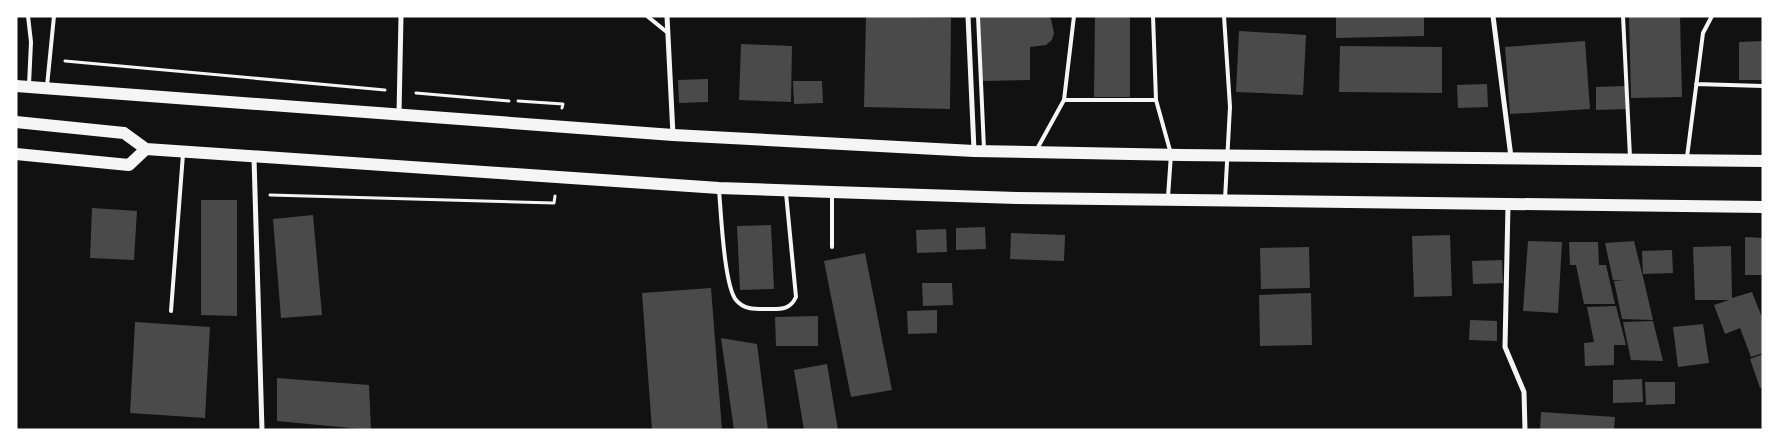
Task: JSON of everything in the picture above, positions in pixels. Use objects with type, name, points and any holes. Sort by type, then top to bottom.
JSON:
[{"type":"main road","points":[[23,87],[673,135],[979,151],[1763,161]]},
{"type":"main road","points":[[16,122],[124,133],[146,149],[718,188],[1017,198],[1168,198],[1225,201],[1763,208]]},
{"type":"main road","points":[[16,154],[129,165],[146,149]]},
{"type":"street","points":[[398,115],[401,16]]},
{"type":"street","points":[[667,16],[673,135]]},
{"type":"street","points":[[968,16],[979,151]]},
{"type":"street","points":[[1493,16],[1511,158]]},
{"type":"street","points":[[254,157],[262,430]]},
{"type":"street","points":[[1508,204],[1505,347],[1524,392],[1525,430]]},
{"type":"lane","points":[[23,87],[32,42],[28,16]]},
{"type":"lane","points":[[47,89],[54,16]]},
{"type":"lane","points":[[647,16],[668,33]]},
{"type":"lane","points":[[978,16],[979,151]]},
{"type":"lane","points":[[1035,152],[1064,100],[1074,16]]},
{"type":"lane","points":[[1153,16],[1156,100],[1171,154],[1168,198]]},
{"type":"lane","points":[[1224,16],[1230,107],[1225,201]]},
{"type":"lane","points":[[1623,16],[1630,160]]},
{"type":"lane","points":[[1687,159],[1703,33],[1712,16]]},
{"type":"lane","points":[[1696,84],[1763,86]]},
{"type":"lane","points":[[1064,100],[1156,100]]},
{"type":"lane","points":[[171,311],[183,152]]},
{"type":"lane","points":[[718,188],[730,290],[743,306],[752,309],[784,309],[793,304],[796,296],[786,190]]},
{"type":"lane","points":[[832,192],[832,247]]},
{"type":"path","points":[[50,60],[563,104],[562,114]]},
{"type":"path","points":[[255,195],[554,203],[555,193]]},
{"type":"building","points":[[866,16],[951,18],[950,109],[864,107]]},
{"type":"building","points":[[980,16],[1048,16],[1051,19],[1054,33],[1052,40],[1046,45],[1030,47],[1030,80],[981,81]]},
{"type":"building","points":[[1095,16],[1130,16],[1130,97],[1094,97]]},
{"type":"building","points":[[1336,16],[1424,16],[1424,36],[1336,38]]},
{"type":"building","points":[[1629,16],[1680,16],[1682,97],[1631,98]]},
{"type":"building","points":[[1239,31],[1306,35],[1303,95],[1236,92]]},
{"type":"building","points":[[1585,41],[1590,109],[1510,114],[1505,47]]},
{"type":"building","points":[[1763,41],[1763,80],[1739,80],[1739,42]]},
{"type":"building","points":[[741,44],[792,46],[791,102],[739,100]]},
{"type":"building","points":[[1340,46],[1442,47],[1442,93],[1339,92]]},
{"type":"building","points":[[708,79],[708,102],[679,103],[678,80]]},
{"type":"building","points":[[793,81],[822,81],[823,103],[794,104]]},
{"type":"building","points":[[1487,84],[1488,107],[1458,108],[1457,85]]},
{"type":"building","points":[[1625,86],[1626,109],[1596,110],[1596,87]]},
{"type":"building","points":[[201,200],[237,200],[237,316],[201,315]]},
{"type":"building","points":[[92,208],[137,211],[134,260],[90,258]]},
{"type":"building","points":[[313,215],[322,315],[281,318],[273,219]]},
{"type":"building","points":[[771,225],[774,289],[740,290],[737,226]]},
{"type":"building","points":[[985,227],[986,249],[956,250],[956,228]]},
{"type":"building","points":[[946,229],[947,252],[917,253],[916,230]]},
{"type":"building","points":[[1011,233],[1065,235],[1064,261],[1010,259]]},
{"type":"building","points":[[1450,235],[1452,296],[1414,297],[1412,236]]},
{"type":"building","points":[[1745,237],[1763,238],[1763,275],[1745,275]]},
{"type":"building","points":[[1528,241],[1562,242],[1558,313],[1523,311]]},
{"type":"building","points":[[1634,241],[1653,320],[1622,319],[1614,281],[1624,281],[1613,280],[1605,243]]},
{"type":"building","points":[[1569,242],[1598,242],[1599,265],[1606,265],[1615,304],[1584,304],[1576,265],[1570,265]]},
{"type":"building","points":[[1731,246],[1732,298],[1752,292],[1763,320],[1763,353],[1751,357],[1740,328],[1725,334],[1714,305],[1729,300],[1695,300],[1693,247]]},
{"type":"building","points":[[1309,247],[1310,288],[1261,289],[1260,248]]},
{"type":"building","points":[[1672,250],[1673,273],[1643,274],[1642,251]]},
{"type":"building","points":[[865,253],[892,390],[851,397],[824,261]]},
{"type":"building","points":[[1502,260],[1503,283],[1473,284],[1472,261]]},
{"type":"building","points":[[922,283],[952,283],[953,305],[923,306]]},
{"type":"building","points":[[711,288],[722,430],[652,430],[642,293]]},
{"type":"building","points":[[1311,293],[1312,345],[1260,346],[1259,295]]},
{"type":"building","points":[[1616,306],[1626,345],[1614,345],[1614,365],[1585,366],[1584,343],[1594,342],[1587,307]]},
{"type":"building","points":[[937,310],[937,333],[908,334],[907,311]]},
{"type":"building","points":[[818,316],[818,346],[776,346],[775,317]]},
{"type":"building","points":[[1470,320],[1497,321],[1497,341],[1469,340]]},
{"type":"building","points":[[1653,321],[1663,361],[1631,360],[1623,322]]},
{"type":"building","points":[[135,322],[210,327],[205,418],[130,413]]},
{"type":"building","points":[[1703,324],[1709,363],[1678,367],[1673,327]]},
{"type":"building","points":[[721,338],[757,344],[768,430],[734,430]]},
{"type":"building","points":[[1763,354],[1763,387],[1760,388],[1750,359]]},
{"type":"building","points":[[827,364],[838,430],[804,430],[794,370]]},
{"type":"building","points":[[277,378],[369,385],[371,430],[277,421]]},
{"type":"building","points":[[1642,379],[1643,402],[1613,403],[1613,380]]},
{"type":"building","points":[[1645,382],[1675,382],[1675,404],[1646,405]]},
{"type":"building","points":[[1541,412],[1615,417],[1614,430],[1540,430]]}]
